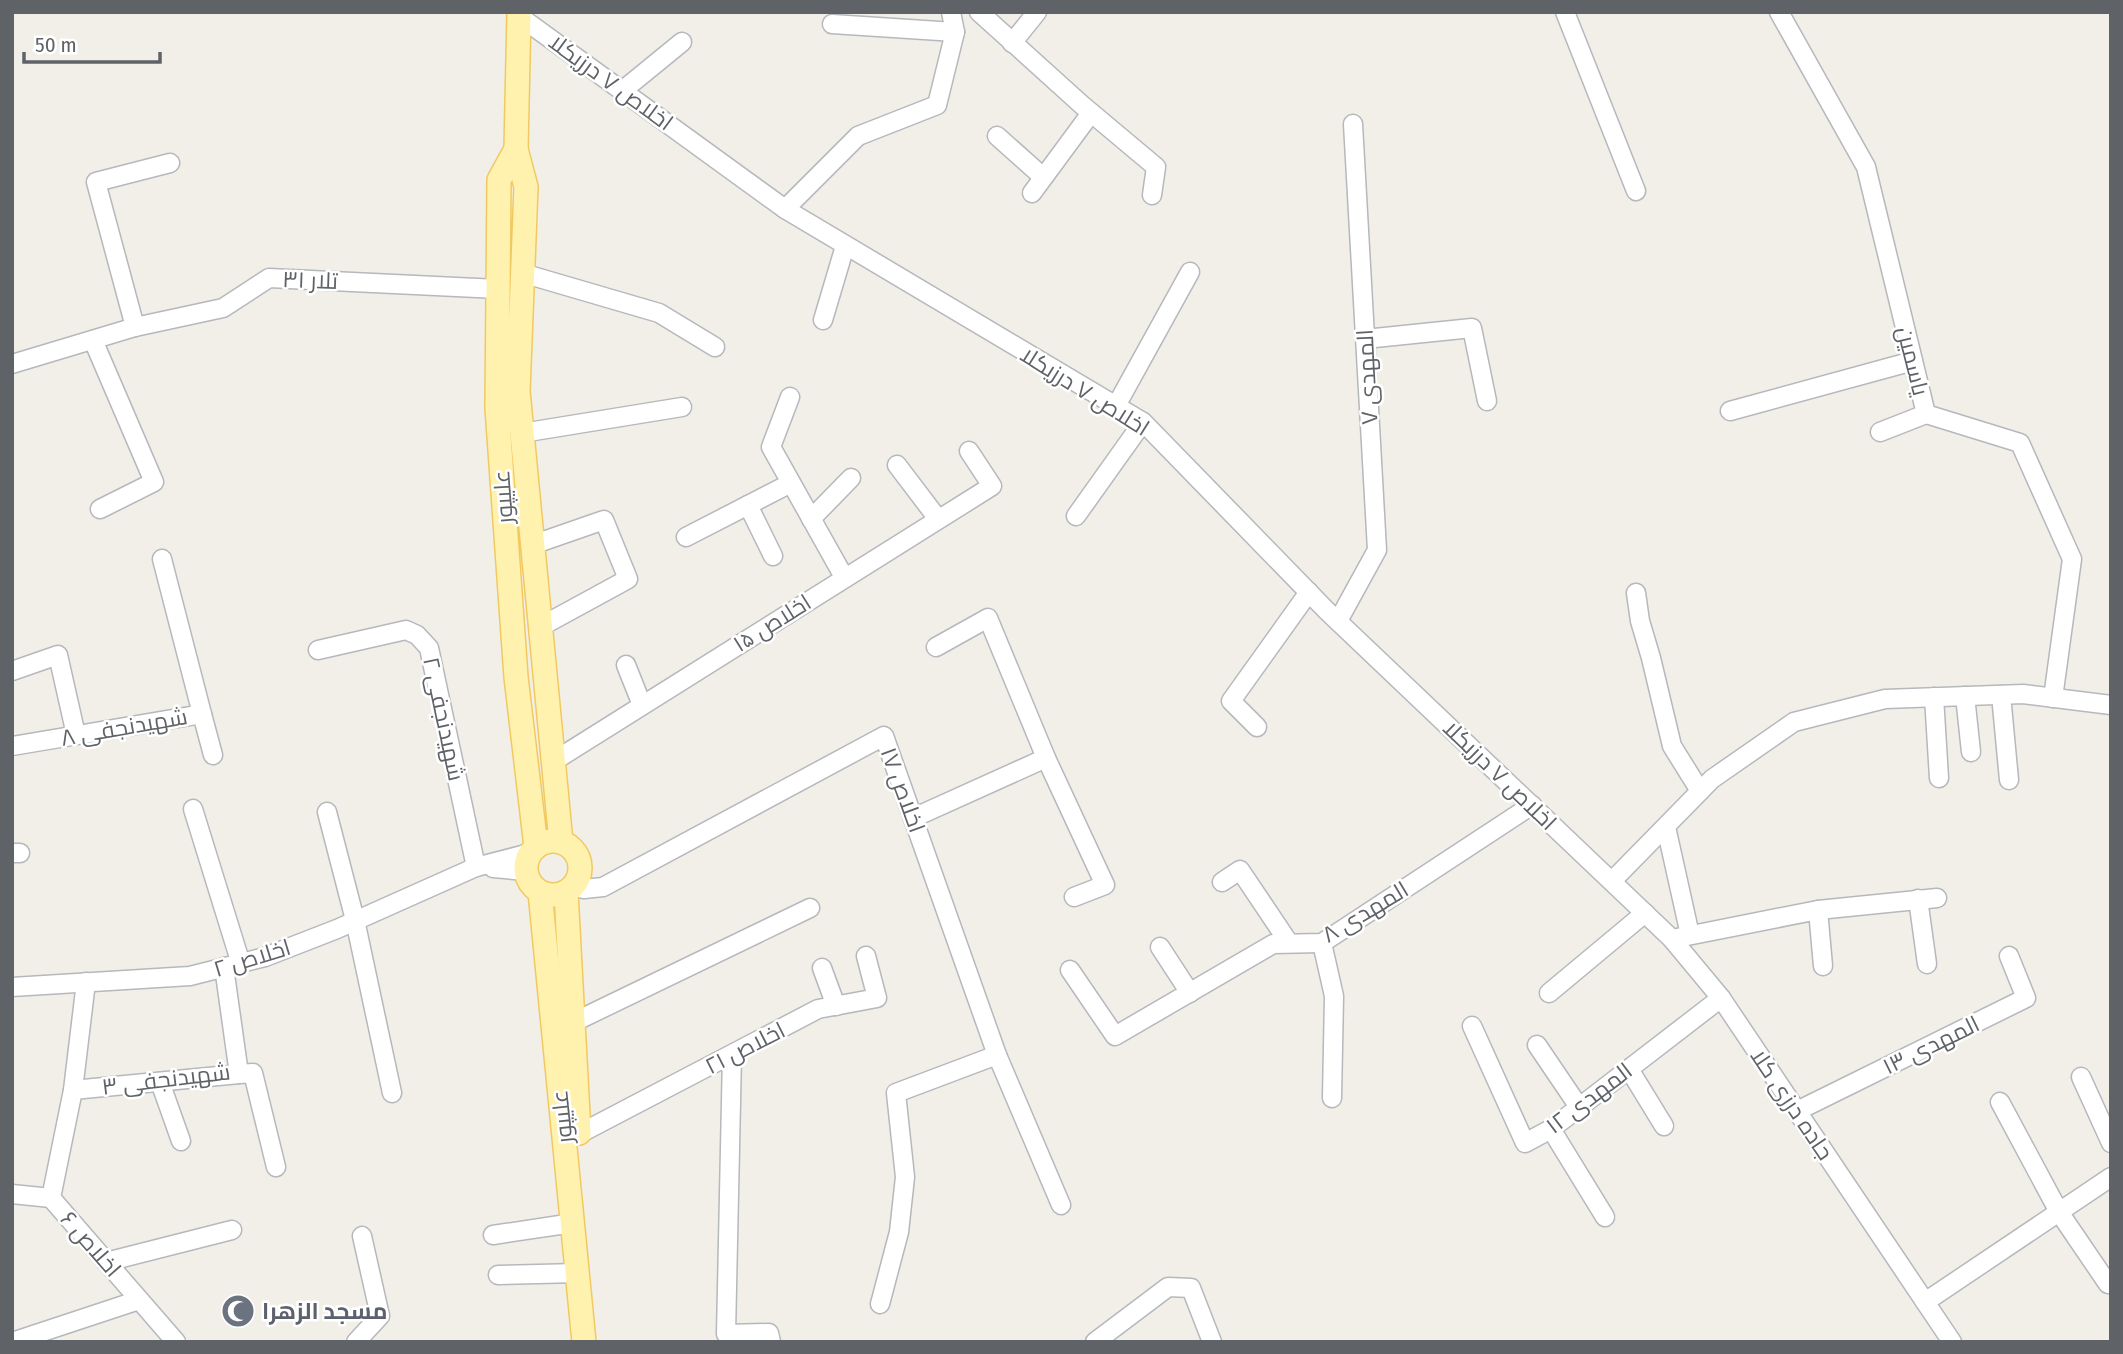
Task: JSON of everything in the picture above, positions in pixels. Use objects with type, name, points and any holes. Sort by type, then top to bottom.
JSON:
[{"type":"main road","name":"علیپور","points":[[519,14],[516,149],[526,187],[518,391],[561,842]]},
{"type":"main road","name":"علیپور","points":[[516,149],[499,180],[498,421],[531,857]]},
{"type":"main road","points":[[552,841],[561,842],[575,853],[579,870],[569,889],[549,895],[540,892],[528,879],[531,857],[552,841]]},
{"type":"main road","name":"علیپور","points":[[569,889],[572,1023],[579,1134],[599,1342]]},
{"type":"main road","name":"علیپور","points":[[540,892],[584,1342]]},
{"type":"street","points":[[785,209],[858,136],[937,105],[955,32],[951,12]]},
{"type":"street","points":[[979,12],[1091,113],[1156,167],[1152,195]]},
{"type":"street","points":[[1012,43],[1037,12]]},
{"type":"street","points":[[1565,12],[1636,191]]},
{"type":"street","name":"یاسمین","points":[[1779,12],[1866,167],[1926,414],[2020,443],[2072,559],[2053,698]]},
{"type":"street","name":"اخلاص ۷ درزیکلا","points":[[519,14],[785,209],[1143,422],[1338,621],[1612,881]]},
{"type":"street","points":[[832,24],[955,32]]},
{"type":"street","points":[[622,91],[682,42]]},
{"type":"street","points":[[1032,193],[1091,113]]},
{"type":"street","name":"المهدی ۷","points":[[1338,621],[1377,550],[1353,124]]},
{"type":"street","points":[[997,136],[1044,177]]},
{"type":"street","points":[[135,327],[96,182],[170,163]]},
{"type":"street","points":[[822,320],[845,246]]},
{"type":"street","points":[[1116,406],[1190,272]]},
{"type":"street","points":[[522,273],[659,313],[715,347]]},
{"type":"street","name":"تلار ۳۱","points":[[12,364],[135,327],[223,308],[269,278],[498,289]]},
{"type":"street","points":[[1365,339],[1472,328],[1487,401]]},
{"type":"street","points":[[93,340],[154,482],[100,509]]},
{"type":"street","points":[[1730,411],[1913,361]]},
{"type":"street","points":[[790,397],[771,447],[844,578]]},
{"type":"street","points":[[522,433],[682,407]]},
{"type":"street","points":[[1880,432],[1926,414]]},
{"type":"street","points":[[1076,516],[1143,422]]},
{"type":"street","name":"اخلاص ۱۵","points":[[554,761],[992,486],[969,451]]},
{"type":"street","points":[[897,466],[938,519]]},
{"type":"street","points":[[811,519],[851,478]]},
{"type":"street","points":[[686,537],[790,483]]},
{"type":"street","points":[[748,505],[773,556]]},
{"type":"street","points":[[532,545],[604,520],[628,579],[540,627]]},
{"type":"street","name":"شهیدنجفی ۸","points":[[12,746],[202,714],[162,559]]},
{"type":"street","points":[[1257,727],[1231,701],[1309,592]]},
{"type":"street","points":[[1636,593],[1640,621],[1672,746],[1700,791]]},
{"type":"street","points":[[936,647],[988,618],[1046,758],[1105,885],[1074,897]]},
{"type":"street","name":"شهیدنجفی ۲","points":[[318,649],[406,630],[417,635],[429,648],[476,867]]},
{"type":"street","points":[[12,671],[58,655],[76,735]]},
{"type":"street","points":[[626,664],[642,705]]},
{"type":"street","points":[[1612,881],[1712,779],[1794,722],[1885,699],[2024,694],[2111,705]]},
{"type":"street","points":[[2001,695],[2009,780]]},
{"type":"street","points":[[1965,696],[1971,752]]},
{"type":"street","points":[[1934,698],[1939,778]]},
{"type":"street","points":[[202,714],[213,755]]},
{"type":"street","name":"اخلاص ۱۷","points":[[569,889],[603,887],[884,736],[996,1055],[1061,1205]]},
{"type":"street","points":[[913,818],[1046,758]]},
{"type":"street","name":"المهدی ۸","points":[[1070,970],[1115,1036],[1273,944],[1322,943],[1532,806]]},
{"type":"street","name":"شهیدنجفی ۳","points":[[74,1090],[240,1074],[233,965],[193,809]]},
{"type":"street","points":[[327,812],[355,920],[392,1093]]},
{"type":"street","points":[[1666,827],[1690,935]]},
{"type":"street","name":"اخلاص ۲","points":[[12,987],[190,976],[265,957],[476,867],[531,857]]},
{"type":"street","points":[[1222,882],[1240,870],[1289,943]]},
{"type":"street","name":"جاده درزی کلا","points":[[1612,881],[1672,939],[1721,998],[1952,1342]]},
{"type":"street","points":[[1672,939],[1818,910],[1937,898]]},
{"type":"street","points":[[1918,899],[1927,964]]},
{"type":"street","points":[[572,1023],[810,908]]},
{"type":"street","points":[[1818,910],[1824,966]]},
{"type":"street","points":[[1549,993],[1645,912]]},
{"type":"street","points":[[1322,943],[1334,996],[1332,1098]]},
{"type":"street","points":[[1160,947],[1190,993]]},
{"type":"street","name":"اخلاص ۲۱","points":[[579,1134],[818,1010],[877,998],[866,956]]},
{"type":"street","name":"المهدی ۱۳","points":[[1797,1111],[2026,998],[2009,956]]},
{"type":"street","points":[[822,968],[836,1006]]},
{"type":"street","name":"اخلاص ۶","points":[[86,982],[74,1090],[51,1198],[176,1342]]},
{"type":"street","name":"المهدی ۱۲","points":[[1472,1026],[1525,1143],[1551,1129],[1721,998]]},
{"type":"street","points":[[1537,1045],[1579,1107]]},
{"type":"street","points":[[732,1055],[726,1334],[768,1333],[771,1342]]},
{"type":"street","points":[[880,1304],[899,1232],[905,1177],[896,1093],[996,1055]]},
{"type":"street","points":[[1629,1069],[1664,1126]]},
{"type":"street","points":[[240,1074],[253,1073],[276,1167]]},
{"type":"street","points":[[2081,1077],[2111,1143]]},
{"type":"street","points":[[160,1082],[181,1141]]},
{"type":"street","points":[[2000,1102],[2059,1212],[2108,1284]]},
{"type":"street","points":[[1551,1129],[1605,1217]]},
{"type":"street","points":[[1925,1302],[2111,1177]]},
{"type":"street","points":[[12,1194],[51,1198]]},
{"type":"street","points":[[493,1235],[573,1223]]},
{"type":"street","points":[[106,1262],[232,1230]]},
{"type":"street","points":[[356,1342],[380,1316],[362,1236]]},
{"type":"street","points":[[498,1275],[578,1273]]},
{"type":"street","points":[[1095,1342],[1168,1287],[1191,1288],[1212,1342]]},
{"type":"street","points":[[12,1342],[139,1300]]},
{"type":"place","name":"مسجد الزهرا","points":[[238,1311]]}]
